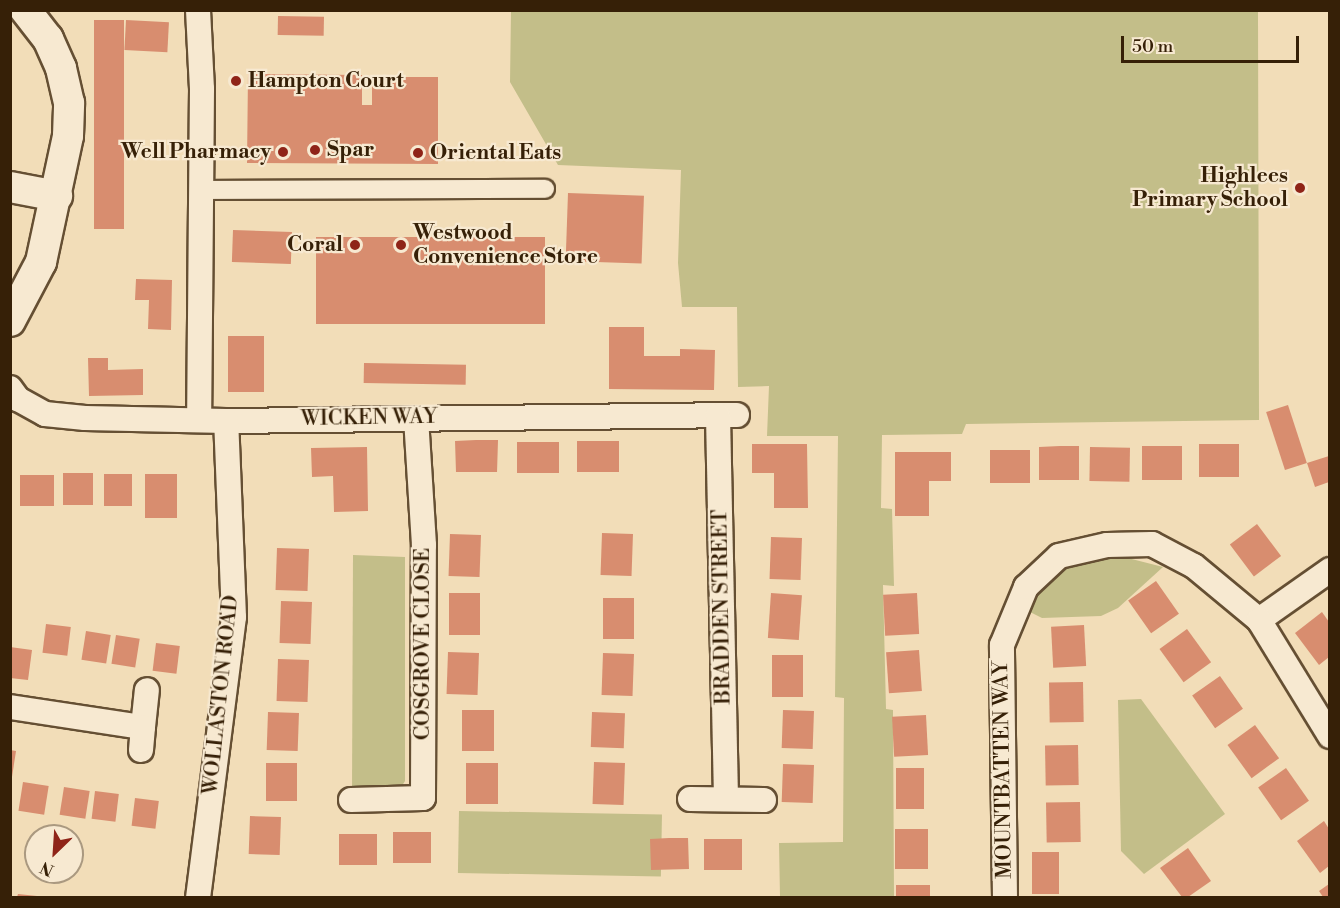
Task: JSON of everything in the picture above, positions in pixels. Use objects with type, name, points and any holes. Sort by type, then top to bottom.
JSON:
[{"type":"street","points":[[198,10],[201,190],[199,418]]},
{"type":"street","points":[[10,321],[41,262],[57,196],[68,136],[69,103],[48,39],[29,12]]},
{"type":"street","points":[[10,187],[57,196]]},
{"type":"street","points":[[201,190],[545,189]]},
{"type":"street","name":"WICKEN WAY","points":[[10,388],[18,399],[45,414],[199,418],[226,421],[728,415]]},
{"type":"street","name":"BRADDEN STREET","points":[[726,798],[728,415]]},
{"type":"street","name":"COSGROVE CLOSE","points":[[351,800],[423,798],[424,545],[416,418]]},
{"type":"street","name":"WOLLASTON ROAD","points":[[198,897],[234,617],[226,421]]},
{"type":"street","name":"MOUNTBATTEN WAY","points":[[1005,897],[1002,645],[1026,587],[1059,556],[1107,545],[1152,544],[1194,566],[1259,620],[1329,736]]},
{"type":"street","points":[[1259,620],[1329,570]]},
{"type":"street","points":[[10,707],[142,738],[147,690]]},
{"type":"street","points":[[690,799],[764,800]]},
{"type":"shaded area","points":[[511,11],[1258,11],[1259,420],[966,424],[962,434],[882,435],[881,508],[892,509],[894,586],[883,585],[886,709],[893,710],[894,897],[780,897],[779,843],[843,842],[844,698],[835,697],[838,436],[767,436],[769,386],[738,387],[737,307],[682,307],[678,263],[681,170],[558,165],[510,82]]},
{"type":"shaded area","points":[[353,555],[405,557],[405,781],[398,792],[352,792]]},
{"type":"shaded area","points":[[1116,555],[1163,567],[1118,608],[1101,616],[1042,618],[1024,609],[1033,591],[1057,568]]},
{"type":"shaded area","points":[[1141,699],[1225,814],[1144,874],[1121,851],[1118,700]]},
{"type":"shaded area","points":[[459,811],[662,815],[661,877],[458,873]]},
{"type":"building","points":[[278,16],[324,17],[324,36],[278,35]]},
{"type":"building","points":[[94,20],[124,20],[124,229],[94,229]]},
{"type":"building","points":[[126,20],[169,22],[167,52],[124,50]]},
{"type":"building","points":[[248,74],[362,75],[362,105],[372,105],[372,77],[438,77],[438,164],[247,163]]},
{"type":"building","points":[[568,193],[644,196],[642,264],[566,261]]},
{"type":"building","points":[[233,230],[292,232],[291,264],[232,262]]},
{"type":"building","points":[[316,237],[545,237],[545,324],[316,324]]},
{"type":"building","points":[[136,279],[172,280],[171,330],[148,329],[149,300],[135,300]]},
{"type":"building","points":[[609,327],[644,327],[644,356],[680,356],[680,349],[715,350],[714,390],[609,389]]},
{"type":"building","points":[[228,336],[264,336],[264,392],[228,392]]},
{"type":"building","points":[[88,358],[108,358],[108,370],[143,369],[143,395],[89,396]]},
{"type":"building","points":[[364,363],[466,365],[466,385],[364,383]]},
{"type":"building","points":[[1288,405],[1307,463],[1285,470],[1266,412]]},
{"type":"building","points":[[498,440],[497,472],[456,472],[455,441]]},
{"type":"building","points":[[577,441],[619,441],[619,472],[577,472]]},
{"type":"building","points":[[517,442],[559,442],[559,473],[517,473]]},
{"type":"building","points":[[752,444],[807,444],[808,508],[774,508],[774,473],[752,473]]},
{"type":"building","points":[[1199,444],[1239,444],[1239,477],[1199,477]]},
{"type":"building","points":[[1079,446],[1079,480],[1039,480],[1039,447]]},
{"type":"building","points":[[1142,446],[1182,446],[1182,480],[1142,480]]},
{"type":"building","points":[[367,447],[368,511],[334,512],[333,476],[312,477],[311,448]]},
{"type":"building","points":[[1090,447],[1130,448],[1129,482],[1089,481]]},
{"type":"building","points":[[990,450],[1030,450],[1030,483],[990,483]]},
{"type":"building","points":[[895,452],[951,452],[951,481],[929,481],[929,516],[895,516]]},
{"type":"building","points":[[1329,456],[1329,482],[1315,487],[1307,463]]},
{"type":"building","points":[[63,473],[93,473],[93,505],[63,505]]},
{"type":"building","points":[[104,474],[132,474],[132,506],[104,506]]},
{"type":"building","points":[[145,474],[177,474],[177,518],[145,518]]},
{"type":"building","points":[[20,475],[54,475],[54,506],[20,506]]},
{"type":"building","points":[[1257,524],[1281,556],[1254,576],[1230,544]]},
{"type":"building","points":[[602,533],[633,534],[632,576],[601,575]]},
{"type":"building","points":[[450,534],[481,535],[480,577],[449,576]]},
{"type":"building","points":[[771,537],[802,538],[801,580],[770,579]]},
{"type":"building","points":[[277,548],[309,549],[308,591],[276,590]]},
{"type":"building","points":[[1156,581],[1179,614],[1151,633],[1128,601]]},
{"type":"building","points":[[449,593],[480,593],[480,635],[449,635]]},
{"type":"building","points":[[771,593],[802,595],[799,640],[768,638]]},
{"type":"building","points":[[917,593],[919,634],[885,636],[883,595]]},
{"type":"building","points":[[603,598],[634,598],[634,639],[603,639]]},
{"type":"building","points":[[281,601],[312,602],[311,644],[280,643]]},
{"type":"building","points":[[1322,612],[1329,622],[1329,657],[1319,665],[1295,633]]},
{"type":"building","points":[[46,624],[71,627],[67,656],[42,653]]},
{"type":"building","points":[[1084,625],[1086,666],[1053,668],[1051,627]]},
{"type":"building","points":[[1187,629],[1211,662],[1184,682],[1159,649]]},
{"type":"building","points":[[86,631],[111,635],[106,664],[81,660]]},
{"type":"building","points":[[116,635],[140,639],[135,667],[111,664]]},
{"type":"building","points":[[156,643],[180,646],[176,674],[153,671]]},
{"type":"building","points":[[10,647],[32,650],[28,680],[10,678]]},
{"type":"building","points":[[919,650],[922,691],[889,693],[886,652]]},
{"type":"building","points":[[448,652],[479,653],[478,695],[447,694]]},
{"type":"building","points":[[603,653],[634,654],[633,696],[602,695]]},
{"type":"building","points":[[772,655],[803,655],[803,697],[772,697]]},
{"type":"building","points":[[278,659],[309,660],[308,702],[277,701]]},
{"type":"building","points":[[1220,676],[1243,709],[1215,728],[1192,696]]},
{"type":"building","points":[[1083,682],[1084,722],[1050,723],[1049,683]]},
{"type":"building","points":[[462,710],[494,710],[494,751],[462,751]]},
{"type":"building","points":[[783,710],[814,711],[813,749],[782,748]]},
{"type":"building","points":[[268,712],[299,713],[298,751],[267,750]]},
{"type":"building","points":[[592,712],[625,713],[624,748],[591,747]]},
{"type":"building","points":[[926,715],[928,755],[894,757],[892,717]]},
{"type":"building","points":[[1255,725],[1279,758],[1252,778],[1227,745]]},
{"type":"building","points":[[1078,745],[1079,785],[1046,786],[1045,746]]},
{"type":"building","points":[[10,750],[16,751],[12,777],[10,777]]},
{"type":"building","points":[[594,762],[625,763],[624,805],[593,804]]},
{"type":"building","points":[[266,763],[297,763],[297,801],[266,801]]},
{"type":"building","points":[[466,763],[498,763],[498,804],[466,804]]},
{"type":"building","points":[[783,764],[814,765],[813,803],[782,802]]},
{"type":"building","points":[[896,768],[924,768],[924,809],[896,809]]},
{"type":"building","points":[[1286,768],[1309,801],[1281,820],[1258,788]]},
{"type":"building","points":[[23,782],[49,786],[44,815],[18,811]]},
{"type":"building","points":[[64,787],[90,791],[85,819],[60,815]]},
{"type":"building","points":[[95,791],[119,794],[115,822],[92,819]]},
{"type":"building","points":[[135,798],[159,801],[155,829],[132,826]]},
{"type":"building","points":[[1080,802],[1081,842],[1047,843],[1046,803]]},
{"type":"building","points":[[250,816],[281,817],[280,855],[249,854]]},
{"type":"building","points":[[1324,821],[1329,829],[1329,866],[1320,873],[1297,841]]},
{"type":"building","points":[[895,829],[928,829],[928,869],[895,869]]},
{"type":"building","points":[[393,832],[431,832],[431,863],[393,863]]},
{"type":"building","points":[[339,834],[377,834],[377,865],[339,865]]},
{"type":"building","points":[[688,838],[689,869],[651,870],[650,839]]},
{"type":"building","points":[[704,839],[742,839],[742,870],[704,870]]},
{"type":"building","points":[[1188,848],[1211,881],[1188,897],[1182,897],[1160,868]]},
{"type":"building","points":[[1032,852],[1059,852],[1059,894],[1032,894]]},
{"type":"building","points":[[1329,884],[1329,897],[1323,897],[1319,891]]},
{"type":"building","points":[[896,885],[930,885],[930,897],[896,897]]},
{"type":"building","points":[[18,894],[37,896],[37,897],[17,897]]},
{"type":"place","name":"Hampton Court","points":[[236,81]]},
{"type":"place","name":"Spar","points":[[315,150]]},
{"type":"place","name":"Well Pharmacy","points":[[283,152]]},
{"type":"place","name":"Oriental Eats","points":[[418,153]]},
{"type":"place","name":"Highlees Primary School","points":[[1300,188]]},
{"type":"place","name":"Coral","points":[[355,245]]},
{"type":"place","name":"Westwood Convenience Store","points":[[401,245]]}]
